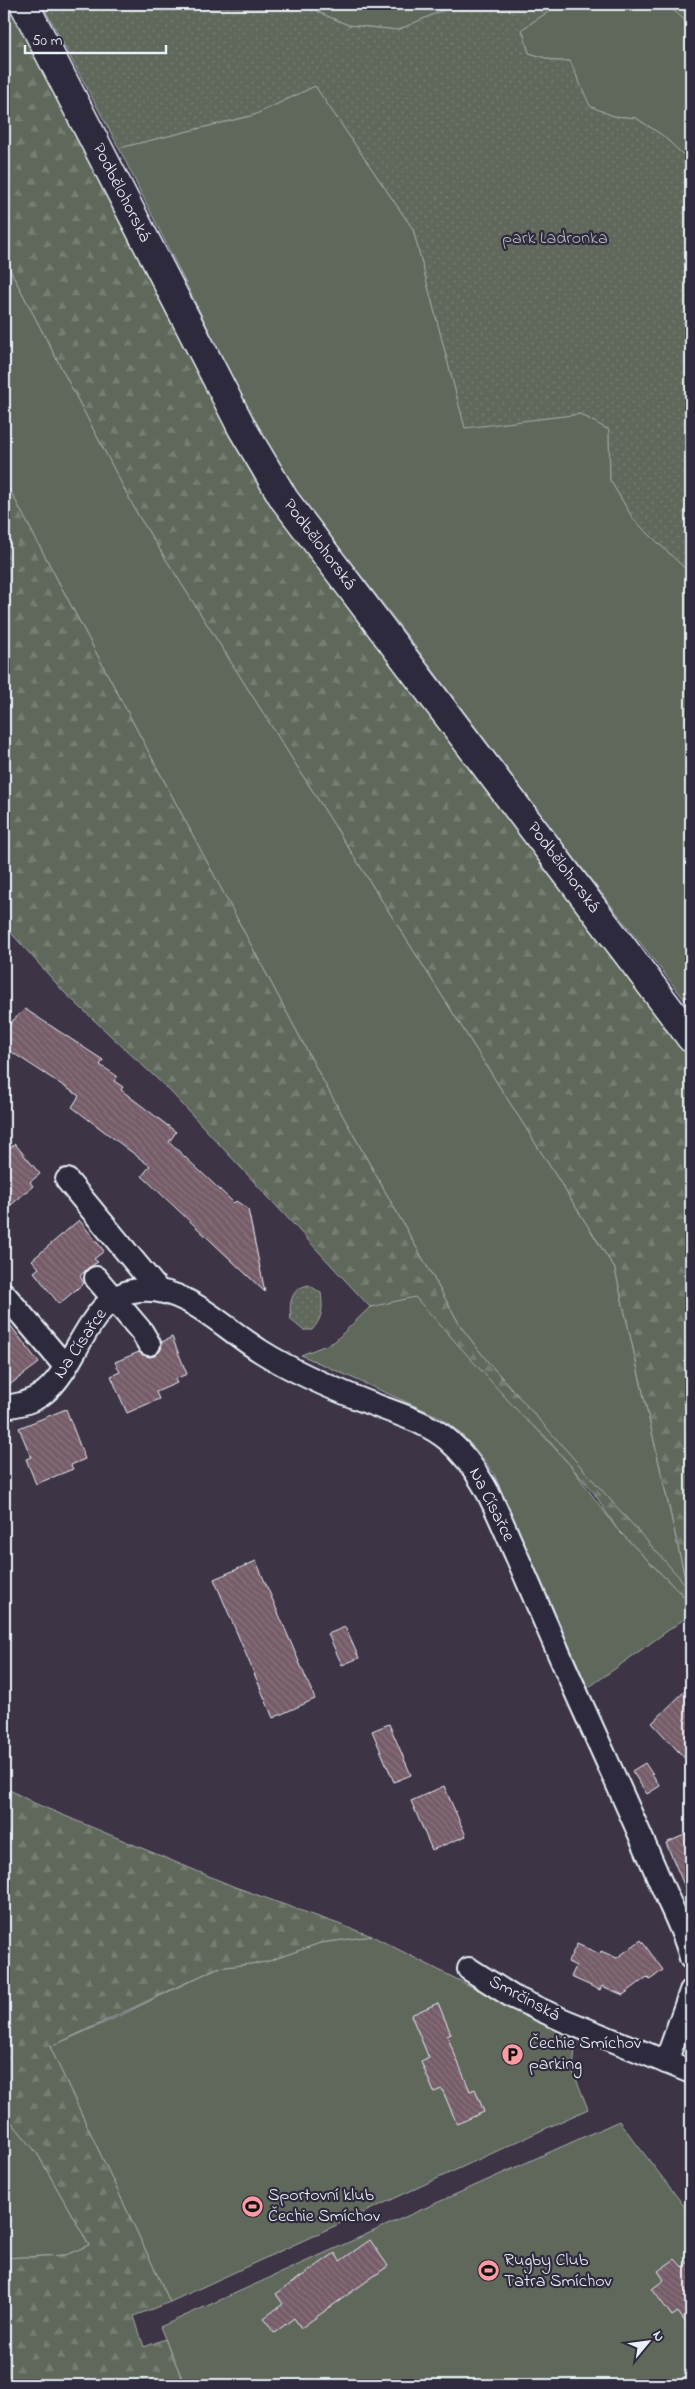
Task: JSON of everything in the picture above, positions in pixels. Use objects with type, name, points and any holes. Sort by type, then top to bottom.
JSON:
[{"type":"street","name":"Podbělohorská","points":[[24,4],[242,428],[284,499],[691,1038]]},
{"type":"street","points":[[67,1180],[158,1290]]},
{"type":"street","points":[[96,1278],[150,1344]]},
{"type":"street","name":"Na Císařce","points":[[4,1407],[24,1404],[44,1393],[60,1377],[100,1311],[114,1298],[136,1290],[158,1290],[190,1302],[261,1351],[282,1363],[347,1394],[419,1423],[446,1438],[468,1459],[489,1493],[576,1692],[619,1783],[691,1958]]},
{"type":"street","points":[[4,1294],[65,1366]]},
{"type":"street","name":"Smrčinská","points":[[469,1969],[514,1997],[691,2072]]},
{"type":"street","points":[[666,2062],[691,1991]]},
{"type":"green space","points":[[4,4],[11,4],[278,511],[691,1054],[691,1604],[617,1529],[594,1493],[545,1436],[524,1418],[415,1297],[370,1307],[169,1090],[65,993],[4,925],[4,479],[321,1077],[461,1327],[488,1362],[687,1586],[615,1269],[138,515],[4,258]]},
{"type":"green space","name":"park Ladronka","points":[[42,4],[312,4],[318,12],[348,25],[398,30],[448,8],[452,4],[570,4],[554,8],[522,29],[529,53],[555,61],[570,61],[590,106],[613,116],[636,118],[662,135],[691,162],[691,574],[634,520],[610,480],[609,430],[580,414],[465,428],[413,229],[315,86],[254,115],[119,148]]},
{"type":"green space","points":[[312,4],[452,4],[448,8],[398,30],[348,25],[318,12]]},
{"type":"green space","points":[[570,4],[667,4],[691,26],[691,162],[662,135],[636,118],[613,116],[589,106],[570,61],[556,61],[529,53],[522,29],[554,8]]},
{"type":"green space","points":[[667,4],[691,4],[691,26]]},
{"type":"green space","points":[[315,86],[413,229],[465,427],[580,414],[609,430],[610,480],[634,520],[691,574],[691,1008],[554,832],[391,614],[301,499],[269,452],[119,148],[254,115]]},
{"type":"green space","points":[[4,258],[138,515],[615,1269],[687,1587],[488,1362],[461,1327],[321,1077],[4,479]]},
{"type":"green space","points":[[309,1285],[321,1293],[321,1313],[312,1330],[303,1330],[291,1320],[290,1308],[294,1293],[298,1289]]},
{"type":"green space","points":[[415,1296],[570,1465],[617,1529],[691,1604],[691,1614],[588,1688],[494,1474],[476,1450],[456,1429],[440,1417],[301,1355],[334,1342],[370,1307]]},
{"type":"green space","points":[[4,1787],[34,1803],[235,1887],[372,1936],[320,1943],[266,1962],[217,1968],[50,2047],[170,2302],[134,2316],[144,2347],[165,2339],[185,2385],[4,2385],[4,2258],[66,2255],[89,2245],[37,2153],[4,2113]]},
{"type":"green space","name":"Sportovní klub Čechie Smíchov","points":[[372,1936],[468,1985],[576,2036],[573,2071],[588,2109],[170,2302],[50,2047],[115,2018],[217,1968],[266,1962],[320,1943]]},
{"type":"green space","points":[[4,2113],[37,2153],[89,2245],[67,2255],[4,2258]]},
{"type":"green space","name":"Rugby Club Tatra Smíchov","points":[[619,2121],[691,2215],[691,2385],[185,2385],[160,2327]]},
{"type":"building","points":[[25,1009],[103,1060],[100,1065],[117,1076],[114,1081],[123,1087],[121,1090],[176,1132],[169,1142],[234,1203],[236,1201],[248,1209],[265,1292],[142,1176],[150,1166],[72,1107],[79,1096],[4,1047],[4,1029]]},
{"type":"building","points":[[15,1144],[40,1174],[30,1182],[33,1186],[4,1211],[4,1153]]},
{"type":"building","points":[[79,1220],[104,1251],[94,1259],[98,1262],[80,1276],[84,1283],[59,1304],[34,1272],[39,1268],[32,1260]]},
{"type":"building","points":[[4,1317],[39,1363],[4,1389]]},
{"type":"building","points":[[172,1337],[187,1374],[175,1379],[177,1383],[156,1392],[159,1399],[127,1413],[111,1376],[120,1372],[115,1362],[139,1352],[149,1357],[155,1356],[161,1350],[162,1342]]},
{"type":"building","points":[[66,1409],[85,1459],[71,1465],[73,1469],[36,1484],[26,1459],[31,1457],[19,1428]]},
{"type":"building","points":[[256,1561],[315,1699],[273,1718],[214,1579]]},
{"type":"building","points":[[345,1627],[359,1658],[342,1665],[328,1634]]},
{"type":"building","points":[[691,1685],[691,1765],[652,1723]]},
{"type":"building","points":[[389,1724],[411,1775],[394,1782],[372,1731]]},
{"type":"building","points":[[645,1763],[660,1786],[647,1794],[632,1771]]},
{"type":"building","points":[[444,1786],[466,1836],[432,1850],[411,1801]]},
{"type":"building","points":[[691,1832],[691,1901],[666,1843]]},
{"type":"building","points":[[641,1940],[663,1970],[650,1980],[647,1977],[623,1995],[602,1986],[600,1990],[571,1977],[576,1966],[568,1962],[577,1944],[600,1954],[601,1951],[617,1958]]},
{"type":"building","points":[[438,2003],[451,2034],[447,2036],[470,2091],[475,2089],[484,2112],[457,2124],[442,2089],[434,2092],[421,2062],[429,2058],[411,2015]]},
{"type":"building","points":[[370,2240],[388,2266],[301,2328],[294,2318],[274,2333],[264,2318],[283,2304],[276,2294],[335,2253],[340,2261]]},
{"type":"building","points":[[675,2259],[682,2267],[691,2260],[691,2330],[678,2312],[672,2316],[652,2289],[664,2280],[658,2271]]},
{"type":"place","name":"Čechie Smíchov parking","points":[[513,2054]]},
{"type":"place","name":"Sportovní klub Čechie Smíchov","points":[[252,2206]]},
{"type":"place","name":"Rugby Club Tatra Smíchov","points":[[488,2271]]}]
